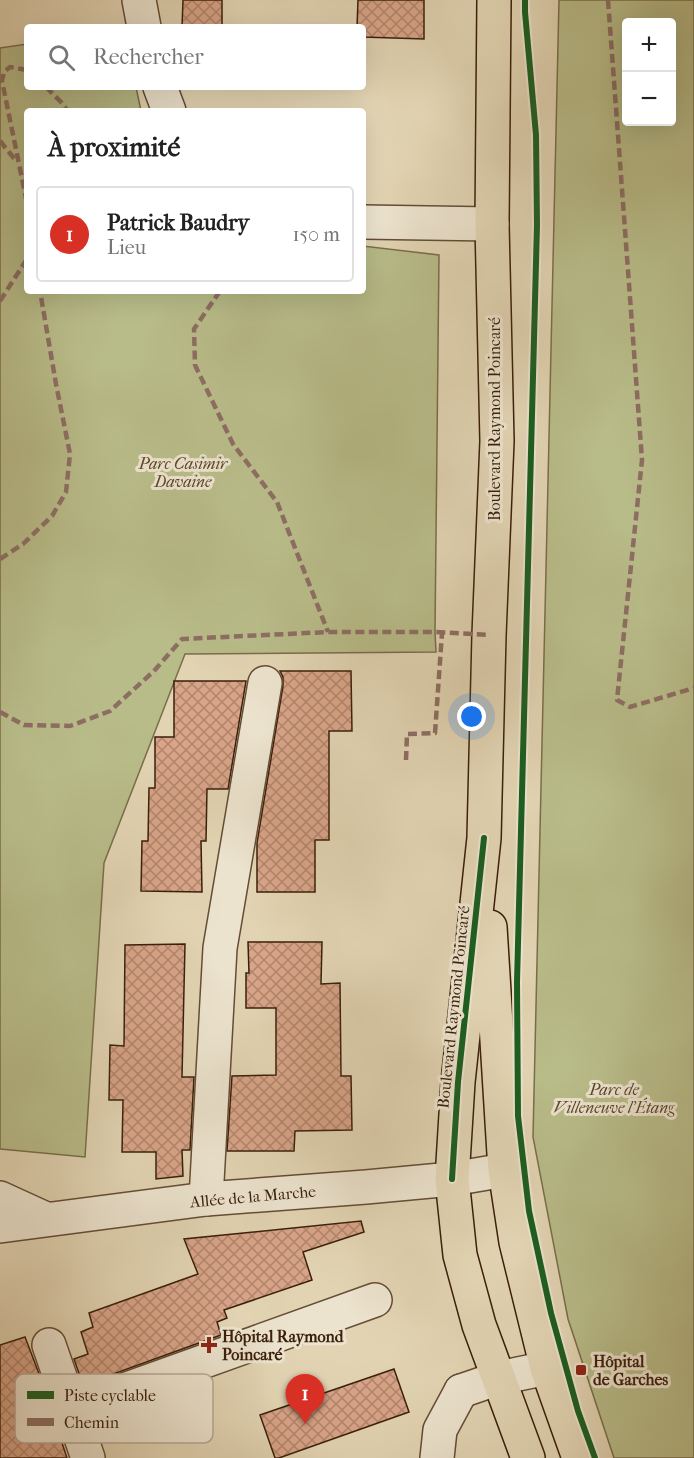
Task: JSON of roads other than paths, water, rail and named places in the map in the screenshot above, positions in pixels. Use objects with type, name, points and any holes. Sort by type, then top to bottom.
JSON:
[{"type":"main road","name":"Boulevard Raymond Poincaré","points":[[494,0],[492,224],[497,441],[484,838],[458,1082],[452,1179],[460,1255],[479,1324],[528,1458]]},
{"type":"main road","name":"Boulevard Raymond Poincaré","points":[[484,838],[506,1170],[516,1242],[547,1368],[579,1458]]},
{"type":"street","points":[[139,0],[143,24]]},
{"type":"street","points":[[161,90],[168,108]]},
{"type":"street","points":[[366,222],[492,224]]},
{"type":"street","points":[[206,1198],[220,948],[265,683]]},
{"type":"street","name":"Allée de la Marche","points":[[0,1226],[206,1198],[452,1179],[506,1170]]},
{"type":"street","points":[[0,1198],[46,1219]]},
{"type":"street","points":[[169,1374],[375,1300]]},
{"type":"street","points":[[48,1345],[58,1374]]},
{"type":"street","points":[[437,1458],[440,1430],[461,1391],[499,1378],[547,1368]]},
{"type":"street","points":[[458,1458],[455,1428],[461,1391]]},
{"type":"street","points":[[83,1443],[88,1458]]},
{"type":"place","name":"Hôpital Raymond Poincaré","points":[[209,1345]]},
{"type":"place","name":"Hôpital de Garches","points":[[581,1370]]},
{"type":"place","name":"Patrick Baudry","points":[[305,1424]]},
{"type":"park label","name":"Parc Casimir Davaine","points":[[183,472]]},
{"type":"park label","name":"Parc de Villeneuve l'Étang","points":[[614,1098]]}]
